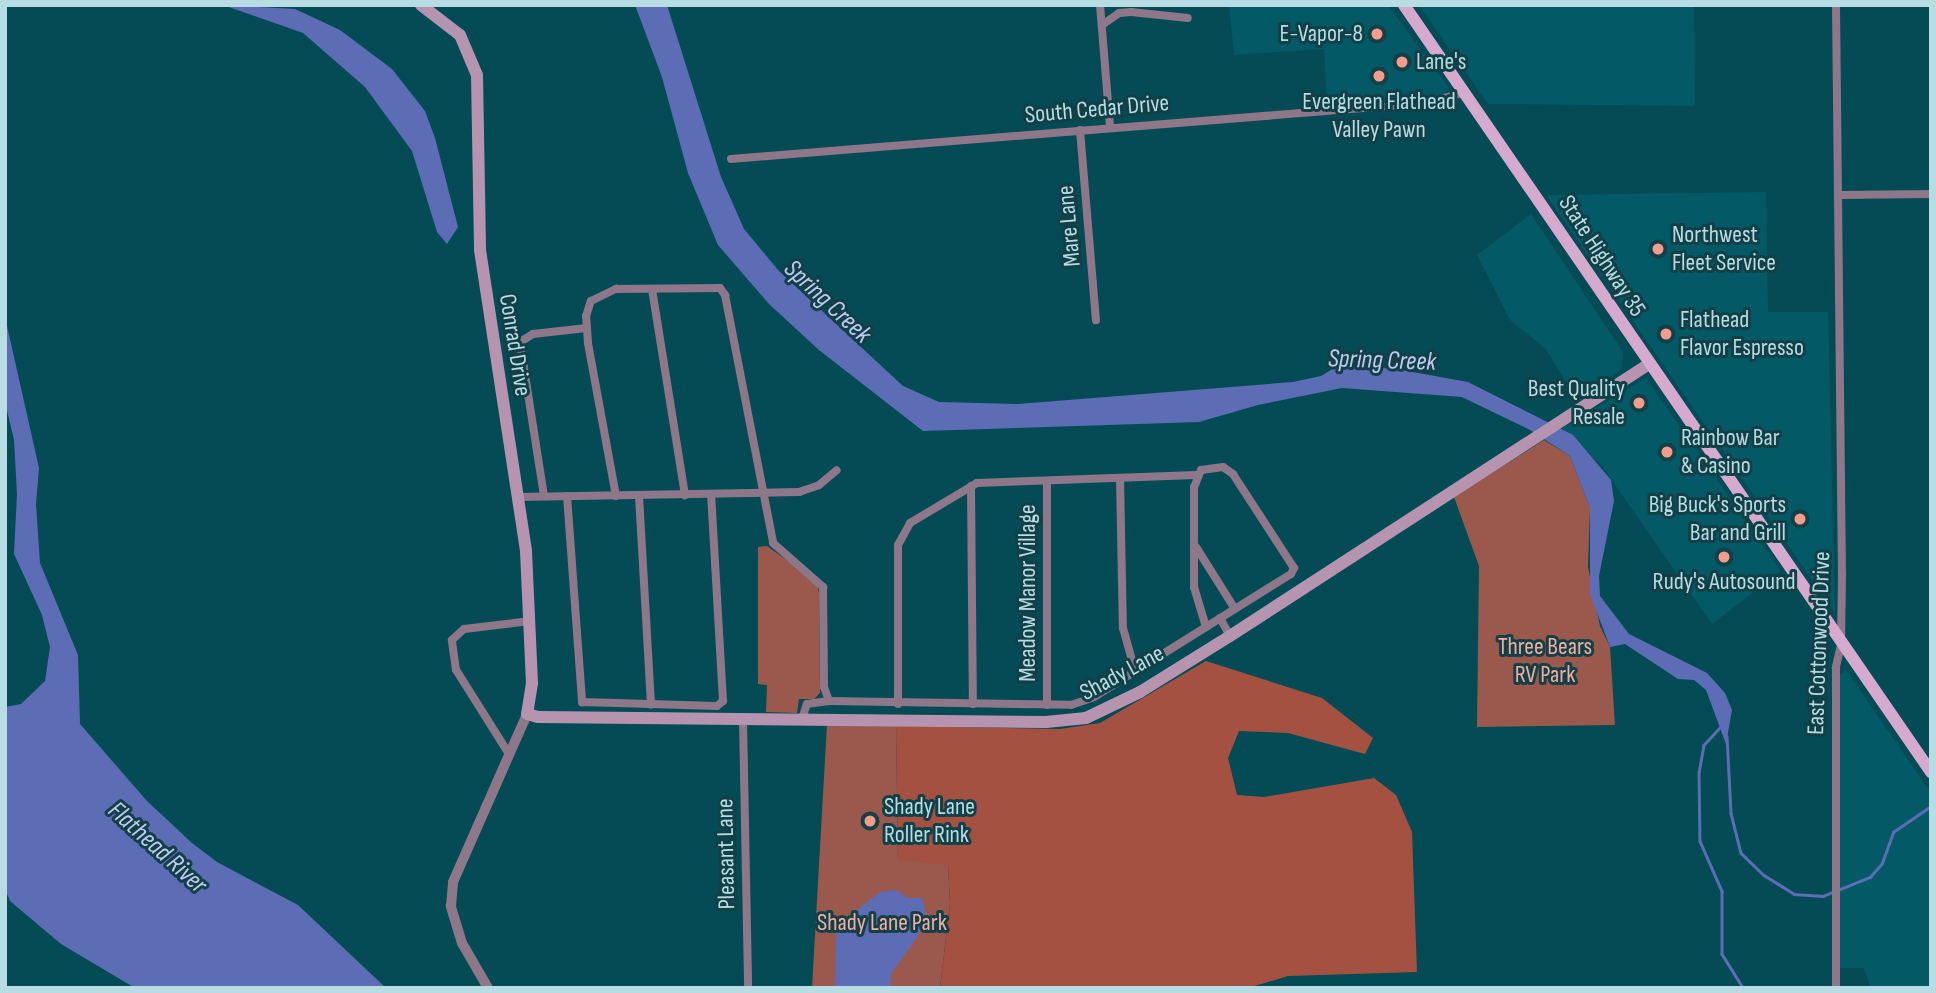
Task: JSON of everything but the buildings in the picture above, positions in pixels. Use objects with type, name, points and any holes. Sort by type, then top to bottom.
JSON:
[{"type":"main road","name":"Conrad Drive","points":[[421,5],[460,35],[477,75],[480,250],[519,497],[530,621],[532,683],[527,714]]},
{"type":"main road","name":"State Highway 35","points":[[1404,5],[1466,92],[1841,645],[1931,772]]},
{"type":"main road","name":"Shady Lane","points":[[527,714],[547,719],[1046,722],[1086,718],[1140,692],[1230,636],[1649,364]]},
{"type":"street","points":[[1100,5],[1111,127]]},
{"type":"street","name":"East Cottonwood Drive","points":[[1836,5],[1841,645],[1836,667],[1836,988]]},
{"type":"street","points":[[1102,24],[1119,13],[1131,12],[1188,18]]},
{"type":"street","name":"South Cedar Drive","points":[[731,159],[1425,103],[1466,92]]},
{"type":"street","name":"Mare Lane","points":[[1080,130],[1096,320]]},
{"type":"street","points":[[1839,195],[1931,194]]},
{"type":"street","points":[[616,496],[587,328],[589,307],[597,295],[616,289],[723,291],[761,495],[777,550],[823,587],[824,687],[829,701],[807,704],[802,719]]},
{"type":"street","points":[[652,289],[685,495]]},
{"type":"street","points":[[544,496],[520,342],[533,334],[587,328]]},
{"type":"street","name":"Meadow Manor Village","points":[[829,701],[898,704],[1082,703],[1291,574],[1294,563],[1233,474],[1223,467],[1211,467],[1196,475],[971,486],[910,523],[900,536],[898,704]]},
{"type":"street","points":[[519,497],[761,495],[799,492],[819,485],[837,470]]},
{"type":"street","points":[[1196,475],[1194,587],[1206,627]]},
{"type":"street","points":[[1120,478],[1123,628],[1135,671]]},
{"type":"street","name":"Meadow Manor Village","points":[[1047,481],[1047,705]]},
{"type":"street","points":[[971,486],[972,704]]},
{"type":"street","points":[[567,496],[579,694],[588,705],[717,706],[723,701],[711,495]]},
{"type":"street","points":[[639,496],[651,705]]},
{"type":"street","points":[[1196,547],[1235,609]]},
{"type":"street","points":[[1220,618],[1230,636]]},
{"type":"street","points":[[509,754],[456,670],[452,640],[464,629],[530,621]]},
{"type":"street","points":[[488,988],[462,943],[451,906],[455,870],[527,714]]},
{"type":"street","name":"Pleasant Lane","points":[[743,720],[748,988]]},
{"type":"shaded area","points":[[1229,5],[1388,5],[1449,88],[1443,97],[1327,105],[1324,49],[1234,55]]},
{"type":"shaded area","points":[[1419,5],[1694,5],[1695,106],[1488,104]]},
{"type":"shaded area","points":[[1766,192],[1768,312],[1828,312],[1835,613],[1546,195]]},
{"type":"shaded area","points":[[1531,214],[1623,352],[1622,368],[1578,402],[1546,349],[1510,320],[1477,255]]},
{"type":"shaded area","points":[[1646,378],[1781,571],[1712,624],[1602,466],[1561,429]]},
{"type":"shaded area","points":[[1206,661],[1322,698],[1373,738],[1365,754],[1288,733],[1239,731],[1228,758],[1237,795],[1264,797],[1374,778],[1396,795],[1412,832],[1417,972],[1288,976],[1248,988],[940,988],[950,903],[948,865],[898,860],[896,726],[1060,729],[1100,723]]},
{"type":"shaded area","points":[[1846,670],[1931,793],[1931,988],[1871,988],[1864,968],[1839,968],[1839,676]]},
{"type":"green space","name":"Three Bears RV Park","points":[[1544,440],[1570,456],[1590,508],[1588,567],[1600,626],[1610,647],[1615,725],[1477,727],[1479,566],[1454,497]]},
{"type":"green space","points":[[767,546],[817,582],[820,693],[814,699],[799,699],[797,713],[766,712],[767,685],[758,684],[758,547]]},
{"type":"green space","name":"Shady Lane Park","points":[[827,724],[896,726],[898,859],[948,864],[950,903],[940,988],[812,988]]},
{"type":"water","points":[[223,5],[295,9],[340,30],[392,69],[425,111],[435,138],[458,227],[447,244],[437,232],[412,151],[365,87],[303,33]]},
{"type":"water","points":[[635,5],[667,5],[721,177],[744,229],[779,271],[903,386],[939,402],[1018,404],[1293,382],[1321,376],[1339,365],[1396,369],[1468,382],[1573,435],[1611,480],[1614,501],[1599,576],[1600,596],[1629,634],[1707,673],[1725,693],[1732,710],[1726,744],[1706,690],[1694,680],[1678,679],[1625,644],[1610,647],[1590,594],[1590,508],[1570,456],[1530,430],[1462,397],[1342,388],[1258,405],[1199,422],[923,431],[819,350],[769,304],[718,245],[688,173],[662,77]]},
{"type":"water","name":"Flathead River","points":[[5,317],[39,468],[36,504],[40,563],[78,655],[80,724],[147,801],[192,843],[217,862],[298,905],[386,988],[135,988],[61,944],[10,901],[5,889],[5,707],[21,704],[45,681],[50,647],[42,615],[14,554],[17,494],[14,440],[5,402]]},
{"type":"water","points":[[896,890],[907,898],[922,898],[926,914],[918,936],[891,974],[890,988],[835,988],[836,926],[880,892]]},
{"type":"waterway","points":[[1721,727],[1704,745],[1699,772],[1700,841],[1722,891],[1722,954],[1743,988]]},
{"type":"waterway","name":"Spring Creek","points":[[1727,736],[1731,813],[1741,853],[1764,875],[1794,894],[1823,896],[1870,877],[1882,863],[1893,832],[1931,806]]},
{"type":"place","name":"E-Vapor-8","points":[[1377,34]]},
{"type":"place","name":"Lane's","points":[[1402,62]]},
{"type":"place","name":"Evergreen Flathead Valley Pawn","points":[[1379,76]]},
{"type":"place","name":"Northwest Fleet Service","points":[[1658,249]]},
{"type":"place","name":"Flathead Flavor Espresso","points":[[1666,334]]},
{"type":"place","name":"Best Quality Resale","points":[[1639,403]]},
{"type":"place","name":"Rainbow Bar & Casino","points":[[1667,452]]},
{"type":"place","name":"Big Buck's Sports Bar and Grill","points":[[1800,519]]},
{"type":"place","name":"Rudy's Autosound","points":[[1724,557]]},
{"type":"place","name":"Shady Lane Roller Rink","points":[[870,821]]}]
